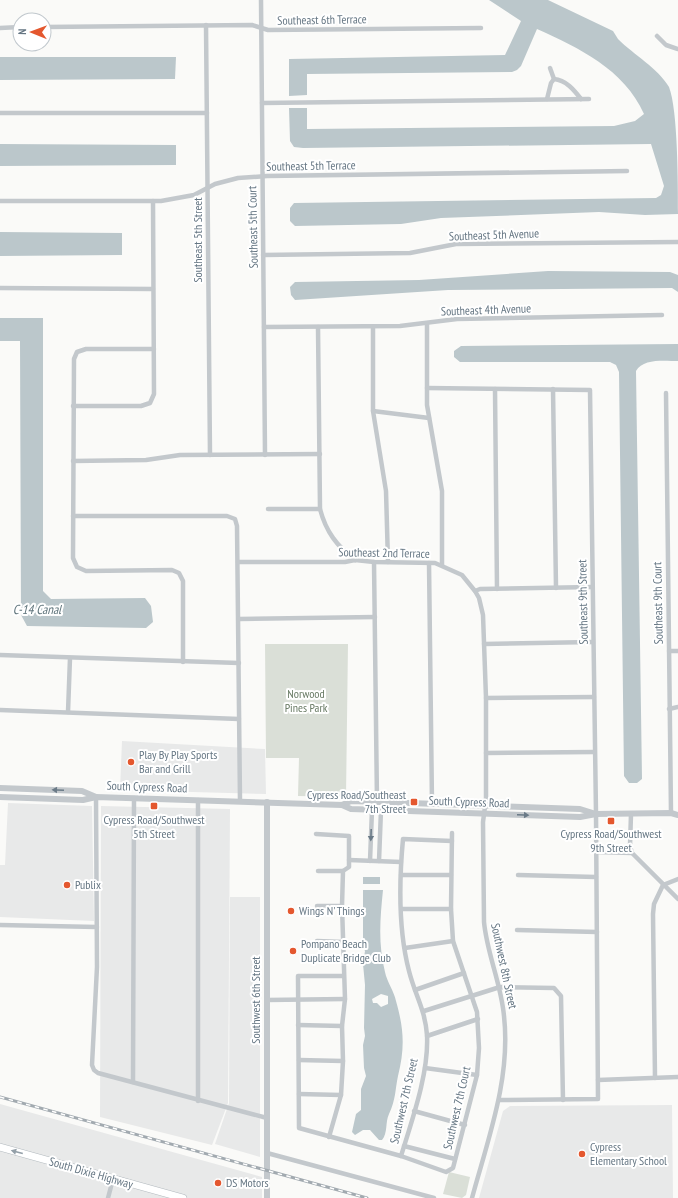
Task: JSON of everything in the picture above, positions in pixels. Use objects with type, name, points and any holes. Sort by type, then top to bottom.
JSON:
[{"type":"main road","name":"South Dixie Highway","points":[[0,1147],[182,1198]]},
{"type":"street","name":"Southeast 5th Court","points":[[261,0],[265,455]]},
{"type":"street","name":"Southeast 5th Street","points":[[206,25],[210,455]]},
{"type":"street","name":"Southeast 6th Terrace","points":[[52,27],[252,25],[268,30],[481,28]]},
{"type":"street","points":[[0,28],[12,27]]},
{"type":"street","points":[[657,36],[666,45],[678,48]]},
{"type":"street","points":[[550,68],[554,79]]},
{"type":"street","points":[[547,99],[551,83],[554,79]]},
{"type":"street","points":[[554,79],[563,81],[574,90],[581,99]]},
{"type":"street","points":[[262,103],[589,99]]},
{"type":"street","points":[[0,113],[207,113]]},
{"type":"street","name":"Southeast 5th Terrace","points":[[0,201],[152,201],[185,198],[208,189],[215,184],[238,178],[262,176],[627,171]]},
{"type":"street","points":[[74,406],[141,406],[150,403],[154,394],[152,201]]},
{"type":"street","name":"Southeast 5th Avenue","points":[[263,254],[410,253],[456,244],[678,242]]},
{"type":"street","points":[[0,288],[153,289]]},
{"type":"street","name":"Southeast 4th Avenue","points":[[264,327],[372,327],[427,324],[463,319],[662,315]]},
{"type":"street","points":[[427,324],[427,388],[429,418],[442,491],[442,565]]},
{"type":"street","points":[[318,327],[320,509],[328,533],[342,550],[356,560]]},
{"type":"street","points":[[372,327],[373,411],[386,491],[388,562]]},
{"type":"street","points":[[154,349],[86,349],[77,352],[73,361],[73,558],[77,567],[86,571],[172,570],[179,573],[183,581],[183,662]]},
{"type":"street","points":[[427,388],[553,389],[556,588]]},
{"type":"street","points":[[495,389],[498,589]]},
{"type":"street","name":"Southeast 9th Street","points":[[553,389],[590,390],[594,752],[597,852],[598,1099],[563,1100]]},
{"type":"street","name":"Southeast 9th Court","points":[[666,393],[671,814]]},
{"type":"street","points":[[373,411],[429,418]]},
{"type":"street","points":[[74,461],[146,460],[167,456],[320,454]]},
{"type":"street","points":[[268,509],[320,509]]},
{"type":"street","points":[[73,516],[227,516],[235,519],[237,526],[238,562],[240,801]]},
{"type":"street","name":"Southeast 2nd Terrace","points":[[238,562],[345,562],[356,560],[374,562],[429,563],[442,565],[462,575],[475,591]]},
{"type":"street","points":[[374,562],[377,802]]},
{"type":"street","points":[[429,563],[432,804]]},
{"type":"street","points":[[475,591],[498,589],[592,588]]},
{"type":"street","name":"Southwest 8th Street","points":[[472,1198],[499,1100],[505,1051],[504,1017],[500,987],[485,937],[484,922],[486,698],[483,615],[475,591]]},
{"type":"street","points":[[239,619],[375,617]]},
{"type":"street","points":[[484,644],[593,642]]},
{"type":"street","points":[[669,651],[678,651]]},
{"type":"street","points":[[0,655],[239,663]]},
{"type":"street","points":[[68,712],[70,658]]},
{"type":"street","points":[[486,698],[594,697]]},
{"type":"street","points":[[669,709],[678,708]]},
{"type":"street","points":[[0,710],[239,719]]},
{"type":"street","points":[[486,753],[594,752]]},
{"type":"street","name":"South Cypress Road","points":[[0,788],[82,791],[96,797]]},
{"type":"street","name":"South Cypress Road","points":[[0,797],[83,800],[96,797],[240,801],[342,805],[351,809],[372,810],[580,817],[596,814],[678,815]]},
{"type":"street","points":[[96,797],[97,927],[92,1065],[94,1070],[98,1073],[198,1101],[267,1118]]},
{"type":"street","points":[[133,1082],[134,798]]},
{"type":"street","points":[[198,800],[198,1101]]},
{"type":"street","name":"South Cypress Road","points":[[342,805],[351,801],[580,809],[596,814]]},
{"type":"street","name":"Southwest 6th Street","points":[[267,802],[267,1198]]},
{"type":"street","points":[[370,861],[372,810]]},
{"type":"street","points":[[379,861],[381,810]]},
{"type":"street","name":"South Cypress Road","points":[[671,814],[678,811]]},
{"type":"street","points":[[631,814],[630,846],[632,852],[678,899]]},
{"type":"street","name":"Southwest 7th Court","points":[[401,1156],[446,1172],[453,1168],[477,1075],[479,1048],[478,1019],[472,996],[453,941],[451,909],[452,833]]},
{"type":"street","points":[[316,834],[349,836],[349,867],[343,871],[318,871]]},
{"type":"street","name":"Southwest 7th Street","points":[[401,1156],[425,1068],[427,1036],[424,1012],[409,971],[402,931],[401,862],[403,839],[452,841]]},
{"type":"street","points":[[597,852],[632,852]]},
{"type":"street","points":[[349,860],[401,862]]},
{"type":"street","points":[[330,1137],[341,1095],[343,1061],[342,1026],[345,999],[342,942],[343,871]]},
{"type":"street","points":[[401,875],[451,875]]},
{"type":"street","points":[[518,875],[596,877]]},
{"type":"street","points":[[655,1078],[654,904],[663,885],[678,878]]},
{"type":"street","points":[[317,906],[342,906]]},
{"type":"street","points":[[402,909],[451,909]]},
{"type":"street","points":[[0,925],[97,927]]},
{"type":"street","points":[[517,930],[597,932]]},
{"type":"street","points":[[405,948],[453,941]]},
{"type":"street","points":[[318,942],[342,942]]},
{"type":"street","points":[[415,990],[464,973]]},
{"type":"street","points":[[343,976],[298,976],[299,1128],[401,1156]]},
{"type":"street","points":[[424,1012],[500,987],[554,988],[561,996],[563,1100],[499,1100]]},
{"type":"street","points":[[267,1000],[345,999]]},
{"type":"street","points":[[427,1036],[478,1019]]},
{"type":"street","points":[[298,1025],[342,1026]]},
{"type":"street","points":[[298,1060],[343,1061]]},
{"type":"street","points":[[425,1068],[477,1075]]},
{"type":"street","points":[[598,1080],[678,1077]]},
{"type":"street","points":[[299,1094],[341,1095]]},
{"type":"street","points":[[414,1111],[465,1125]]},
{"type":"street","points":[[404,1146],[455,1159]]},
{"type":"street","points":[[267,1153],[434,1198]]},
{"type":"street","points":[[108,1198],[113,1179]]},
{"type":"shaded area","points":[[122,741],[265,749],[266,794],[120,790]]},
{"type":"shaded area","points":[[8,803],[92,806],[94,921],[0,917],[0,865],[5,865]]},
{"type":"shaded area","points":[[101,806],[230,809],[228,1103],[212,1145],[100,1117]]},
{"type":"shaded area","points":[[230,897],[260,897],[260,1157],[215,1144],[229,1103]]},
{"type":"shaded area","points":[[0,1104],[262,1177],[262,1198],[0,1198]]},
{"type":"shaded area","name":"Cypress Elementary School","points":[[672,1105],[673,1198],[479,1198],[503,1111],[510,1106]]},
{"type":"green space","name":"Norwood Pines Park","points":[[265,644],[348,644],[346,797],[298,796],[299,758],[266,758]]},
{"type":"green space","points":[[449,1172],[470,1177],[466,1195],[462,1198],[443,1194]]},
{"type":"water","points":[[489,0],[548,0],[613,31],[624,45],[659,74],[669,87],[674,112],[677,148],[678,214],[645,215],[599,212],[441,218],[401,224],[295,226],[290,221],[290,208],[294,203],[656,198],[661,195],[664,186],[651,144],[294,147],[290,141],[289,108],[307,108],[307,129],[614,126],[635,121],[644,114],[625,84],[612,72],[584,52],[537,29],[521,66],[512,72],[307,74],[307,95],[289,96],[289,59],[505,55],[521,21]]},
{"type":"water","points":[[0,57],[176,57],[175,79],[0,80]]},
{"type":"water","points":[[0,144],[176,145],[176,165],[0,166]]},
{"type":"water","points":[[0,232],[122,233],[122,255],[0,256]]},
{"type":"water","points":[[548,271],[670,272],[678,275],[678,292],[672,288],[448,290],[295,300],[291,295],[290,287],[295,282],[419,280]]},
{"type":"water","name":"C-14 Canal","points":[[0,318],[43,318],[43,591],[51,599],[145,598],[151,606],[153,622],[146,628],[27,626],[21,615],[20,341],[0,341]]},
{"type":"water","points":[[678,344],[678,361],[649,362],[639,367],[636,371],[642,779],[637,783],[629,783],[624,776],[619,372],[616,365],[610,362],[460,362],[454,357],[454,351],[461,346]]},
{"type":"water","points":[[363,877],[380,877],[380,884],[363,884]]},
{"type":"water","points":[[363,890],[383,890],[380,921],[381,951],[386,976],[399,1011],[403,1047],[394,1099],[382,1140],[379,1140],[370,1130],[363,1130],[355,1135],[352,1132],[356,1114],[361,1110],[361,1089],[366,1076],[364,1068],[363,1045],[365,1036],[365,985],[363,964],[365,951],[363,947]],"holes":[[[381,994],[388,996],[388,1004],[381,1007],[377,1003],[373,1003],[372,999]]]},
{"type":"railway","points":[[0,1097],[367,1198]]},
{"type":"place","name":"Play By Play Sports Bar and Grill","points":[[131,762]]},
{"type":"place","name":"Cypress Road/Southeast 7th Street","points":[[414,802]]},
{"type":"place","name":"Cypress Road/Southwest 5th Street","points":[[154,806]]},
{"type":"place","name":"Cypress Road/Southwest 9th Street","points":[[611,821]]},
{"type":"place","name":"Publix","points":[[67,885]]},
{"type":"place","name":"Wings N' Things","points":[[291,911]]},
{"type":"place","name":"Pompano Beach Duplicate Bridge Club","points":[[293,951]]},
{"type":"place","name":"Cypress Elementary School","points":[[582,1154]]},
{"type":"place","name":"DS Motors","points":[[218,1183]]}]
